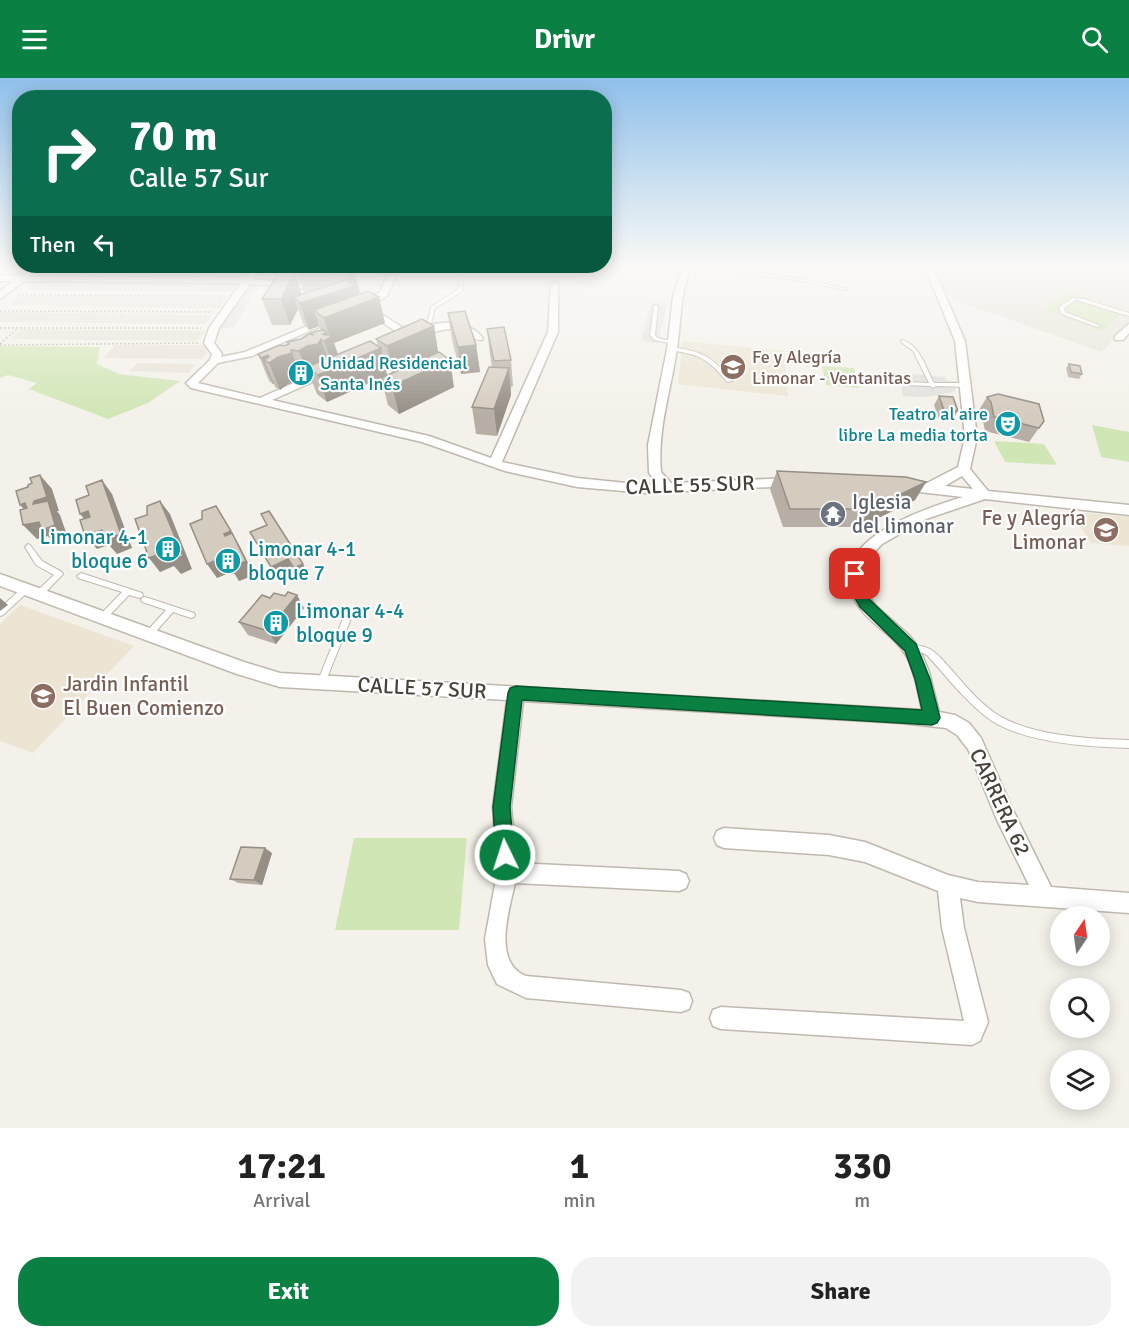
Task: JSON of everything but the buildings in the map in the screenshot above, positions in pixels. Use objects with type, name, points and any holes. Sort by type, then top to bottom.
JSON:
[{"type":"street","points":[[222,316],[209,343],[216,354],[215,361],[248,354],[333,319]]},
{"type":"street","points":[[375,316],[409,336]]},
{"type":"street","points":[[495,463],[539,359],[549,345],[553,332],[554,316]]},
{"type":"street","points":[[667,487],[655,474],[654,467],[659,421],[677,316]]},
{"type":"street","points":[[925,489],[943,482],[964,469],[971,437],[960,341],[950,316]]},
{"type":"street","points":[[399,341],[428,327],[444,326],[470,330],[478,338]]},
{"type":"street","points":[[1119,338],[1129,327]]},
{"type":"street","name":"CALLE 55 SUR","points":[[215,361],[191,383],[195,386],[264,400],[315,415],[459,448],[495,463],[538,474],[622,489],[805,482]]},
{"type":"street","points":[[264,400],[336,369]]},
{"type":"street","points":[[964,469],[984,495]]},
{"type":"street","points":[[889,484],[1129,510]]},
{"type":"street","points":[[925,489],[936,497],[938,502],[936,509]]},
{"type":"street","points":[[932,718],[911,648],[865,603],[858,593],[855,574],[858,561],[876,540],[936,509],[984,495]]},
{"type":"street","name":"CALLE 57 SUR","points":[[0,580],[150,633],[243,669],[280,680],[932,718]]},
{"type":"street","points":[[516,693],[502,807],[507,873],[496,941],[497,962],[506,978],[526,987],[681,1001]]},
{"type":"street","name":"CARRERA 62","points":[[932,718],[950,721],[963,729],[975,744],[1004,813],[1045,897]]},
{"type":"street","points":[[724,838],[829,845],[865,852],[948,885],[1004,896],[1129,903]]},
{"type":"street","points":[[507,873],[679,881]]},
{"type":"street","points":[[721,1018],[972,1033],[976,1022],[953,928],[948,885]]},
{"type":"lane","points":[[428,327],[431,316]]},
{"type":"lane","points":[[655,316],[652,335],[656,339],[700,353],[719,368],[729,381]]},
{"type":"lane","points":[[1071,316],[1099,326]]},
{"type":"lane","points":[[903,341],[915,350],[933,386]]},
{"type":"lane","points":[[908,384],[966,385]]},
{"type":"lane","points":[[0,613],[59,574],[39,562],[28,547]]},
{"type":"lane","points":[[81,576],[191,615]]},
{"type":"lane","points":[[103,617],[128,591]]},
{"type":"lane","points":[[150,633],[171,609]]},
{"type":"lane","points":[[321,683],[348,616]]},
{"type":"lane","points":[[911,648],[920,648],[930,653],[983,709],[1014,728],[1108,744],[1129,744]]},
{"type":"path","points":[[0,328],[214,328]]},
{"type":"path","points":[[0,345],[18,328]]},
{"type":"path","points":[[0,345],[209,343]]},
{"type":"shaded area","points":[[0,316],[211,316],[205,324],[0,322]]},
{"type":"shaded area","points":[[226,316],[240,316],[234,327],[217,329]]},
{"type":"shaded area","points":[[647,316],[664,316],[658,343],[641,341]]},
{"type":"shaded area","points":[[1000,316],[1129,316],[1129,322],[1102,352]]},
{"type":"shaded area","points":[[21,329],[205,331],[197,341],[11,339]]},
{"type":"shaded area","name":"Fe y Alegría Limonar - Ventanitas","points":[[683,341],[784,351],[788,396],[678,384]]},
{"type":"shaded area","points":[[115,345],[204,345],[207,351],[202,359],[103,358]]},
{"type":"shaded area","points":[[138,363],[195,364],[189,373],[129,371]]},
{"type":"shaded area","points":[[900,373],[945,377],[945,380],[959,382],[954,392],[925,397],[903,396]]},
{"type":"shaded area","name":"Fe y Alegría Limonar","points":[[1072,512],[1129,517],[1129,546],[1091,543]]},
{"type":"shaded area","name":"Jardin Infantil El Buen Comienzo","points":[[20,605],[134,646],[33,753],[0,741],[0,624]]},
{"type":"green space","points":[[1061,316],[1120,316],[1103,331]]},
{"type":"green space","points":[[0,346],[100,347],[97,364],[119,374],[180,381],[148,403],[108,419],[29,389],[37,383],[8,375],[0,378]]},
{"type":"green space","points":[[822,366],[854,368],[859,388],[826,385]]},
{"type":"green space","points":[[1092,425],[1129,432],[1129,462],[1101,457]]},
{"type":"green space","points":[[994,441],[1044,444],[1057,465],[1005,462]]},
{"type":"green space","points":[[354,838],[467,838],[459,930],[335,930]]},
{"type":"place","name":"Fe y Alegría Limonar - Ventanitas","points":[[733,367]]},
{"type":"place","name":"Unidad Residencial Santa Inés","points":[[301,373]]},
{"type":"place","name":"Teatro al aire libre La media torta","points":[[1008,424]]},
{"type":"place","name":"Iglesia del limonar","points":[[833,514]]},
{"type":"place","name":"Fe y Alegría Limonar","points":[[1106,530]]},
{"type":"place","name":"Limonar 4-1 bloque 6","points":[[168,549]]},
{"type":"place","name":"Limonar 4-1 bloque 7","points":[[228,561]]},
{"type":"place","name":"Limonar 4-4 bloque 9","points":[[276,623]]},
{"type":"place","name":"Jardin Infantil El Buen Comienzo","points":[[43,696]]},
{"type":"route","points":[[505,855],[502,807],[516,693],[932,718],[911,648],[865,603],[858,593],[855,574]]}]
